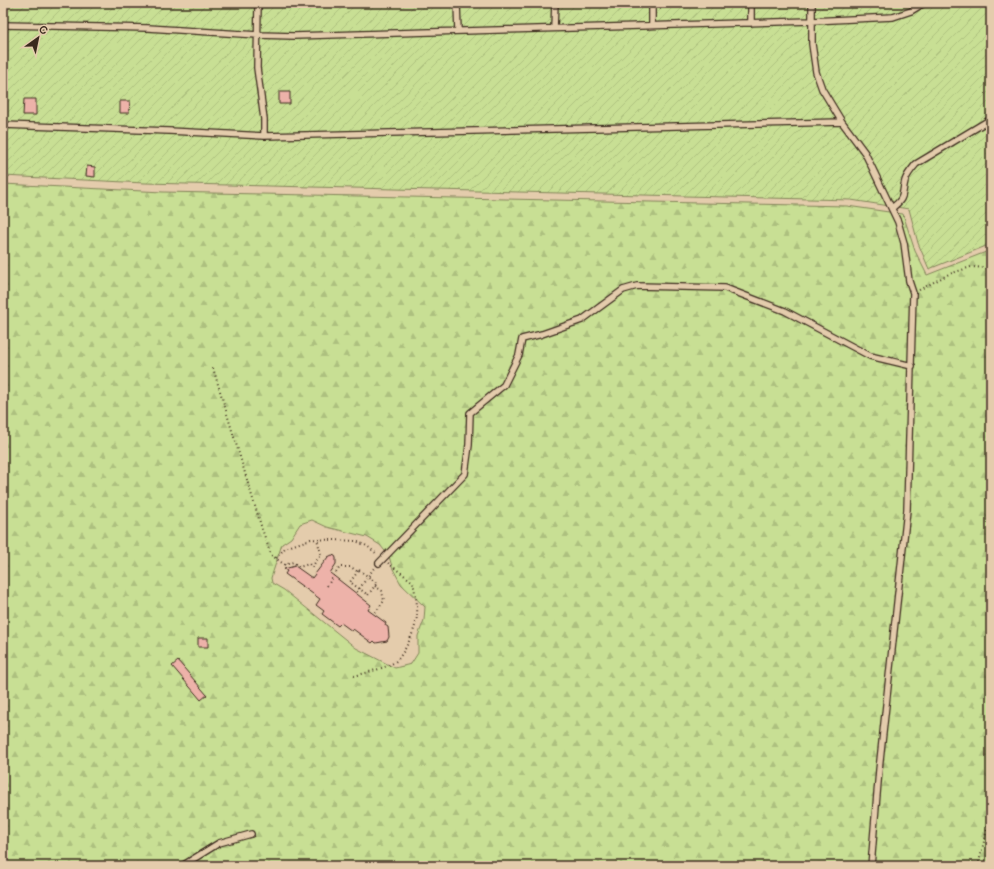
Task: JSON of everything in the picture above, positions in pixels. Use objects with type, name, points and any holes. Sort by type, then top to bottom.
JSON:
[{"type":"lane","points":[[258,3],[257,68],[264,119],[264,136]]},
{"type":"lane","points":[[458,3],[458,31]]},
{"type":"lane","points":[[554,28],[555,3]]},
{"type":"lane","points":[[652,3],[652,26]]},
{"type":"lane","points":[[751,3],[751,23]]},
{"type":"lane","points":[[812,3],[812,44],[816,72],[822,90],[842,122],[865,153],[892,208],[904,243],[909,281],[913,293],[907,510],[880,762],[871,866]]},
{"type":"lane","points":[[911,3],[911,11]]},
{"type":"lane","points":[[3,25],[148,28],[294,36],[893,18],[911,11],[924,3]]},
{"type":"lane","points":[[892,208],[901,201],[908,174],[916,164],[991,120]]},
{"type":"lane","points":[[3,125],[264,136],[842,122]]},
{"type":"lane","points":[[380,561],[465,474],[469,445],[470,413],[504,385],[519,355],[522,340],[582,320],[623,290],[637,286],[725,288],[785,311],[870,356],[912,366]]},
{"type":"lane","points":[[182,866],[219,843],[251,834]]},
{"type":"path","points":[[913,293],[949,274],[971,267],[991,268]]},
{"type":"path","points":[[213,368],[271,555],[285,565],[293,562],[299,567],[309,564],[312,566],[322,554],[317,539]]},
{"type":"path","points":[[276,558],[285,548],[317,539],[356,542],[367,546],[380,561],[412,582],[417,600],[417,617],[409,642],[395,662],[369,673],[354,676]]},
{"type":"path","points":[[357,592],[380,561]]},
{"type":"path","points":[[327,586],[340,567],[351,567],[358,572],[359,570],[377,583],[368,595],[350,582],[358,572]]},
{"type":"path","points":[[375,586],[382,591],[384,601],[375,613]]},
{"type":"path","points":[[978,866],[991,813]]},
{"type":"green space","points":[[3,3],[991,3],[991,244],[929,269],[918,243],[909,209],[851,200],[145,183],[3,176]]},
{"type":"green space","points":[[3,184],[163,192],[847,206],[903,214],[915,251],[927,275],[991,250],[991,866],[3,866]],"holes":[[[312,520],[327,527],[367,537],[380,545],[389,556],[392,567],[401,584],[425,607],[424,620],[418,636],[418,653],[411,664],[395,668],[356,648],[284,590],[272,583],[271,578],[282,544],[291,538],[300,524]]]},
{"type":"building","points":[[279,92],[290,92],[290,104],[279,104]]},
{"type":"building","points":[[24,99],[36,99],[36,115],[23,115]]},
{"type":"building","points":[[120,101],[130,101],[129,113],[120,113]]},
{"type":"building","points":[[87,166],[95,167],[95,177],[86,176]]},
{"type":"building","points":[[332,555],[336,558],[336,564],[330,573],[371,605],[368,610],[386,623],[385,625],[388,627],[389,637],[387,641],[376,643],[374,641],[372,643],[353,629],[352,631],[341,623],[338,626],[322,614],[324,611],[316,605],[320,599],[285,574],[287,571],[284,569],[295,566],[312,578],[328,557]]},
{"type":"building","points":[[198,638],[208,638],[208,647],[198,647]]},
{"type":"building","points":[[178,661],[207,695],[201,700],[172,666]]}]
